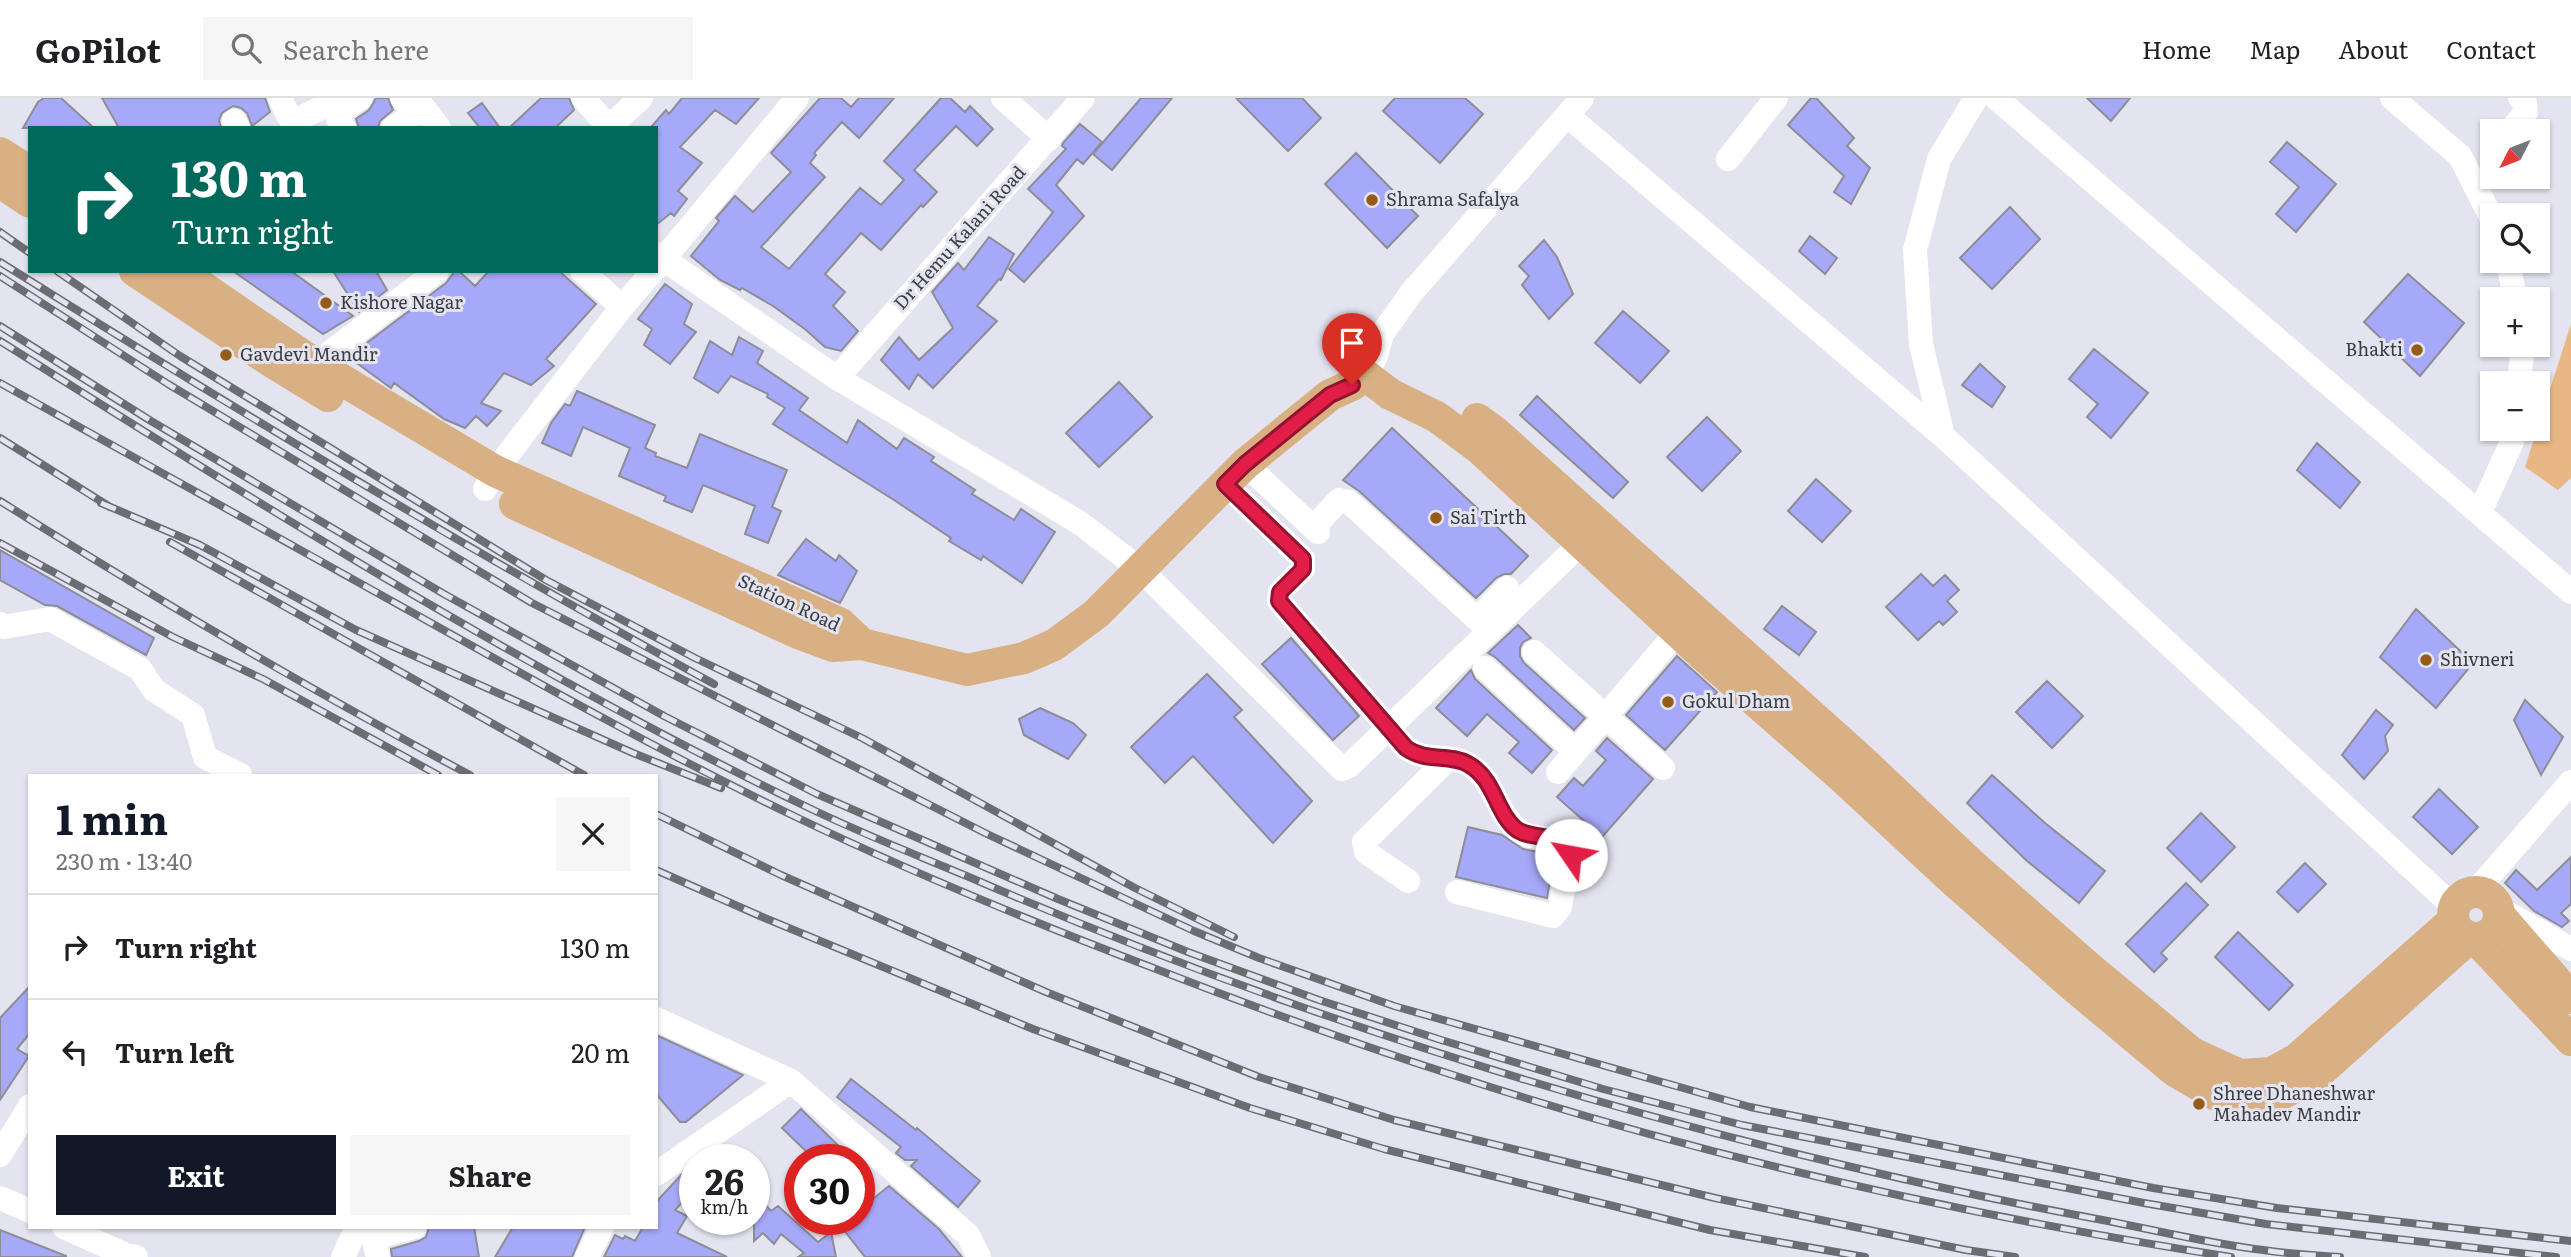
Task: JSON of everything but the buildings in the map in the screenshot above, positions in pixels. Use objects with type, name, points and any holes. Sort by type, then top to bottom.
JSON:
[{"type":"main road","points":[[9,171],[28,199]]},
{"type":"main road","points":[[140,273],[230,320]]},
{"type":"main road","name":"Station Road","points":[[181,273],[230,320],[308,372],[490,480],[716,582],[841,624],[862,644],[967,670],[1024,658],[1054,645],[1096,614],[1235,474],[1330,395],[1352,385],[1364,375]]},
{"type":"main road","points":[[1364,375],[1390,394],[1488,440],[1713,646],[1852,768],[1962,872],[2184,1062],[2217,1095],[2256,1100],[2283,1093],[2305,1068],[2475,917]]},
{"type":"main road","points":[[2475,917],[2571,998]]},
{"type":"main road","points":[[2475,917],[2571,1040]]},
{"type":"street","points":[[280,98],[289,117],[296,120],[342,98]]},
{"type":"street","points":[[343,126],[338,118],[340,111],[361,98]]},
{"type":"street","points":[[568,98],[590,126]]},
{"type":"street","points":[[583,98],[608,126]]},
{"type":"street","points":[[610,126],[641,98]]},
{"type":"street","points":[[658,262],[797,98]]},
{"type":"street","points":[[1003,98],[1048,139]]},
{"type":"street","name":"Dr Hemu Kalani Road","points":[[837,378],[1083,98]]},
{"type":"street","points":[[1728,159],[1776,98]]},
{"type":"street","points":[[1943,436],[1921,344],[1915,250],[1939,159],[1976,98]]},
{"type":"street","points":[[1996,98],[2571,592]]},
{"type":"street","points":[[2392,98],[2460,156],[2484,203]]},
{"type":"street","points":[[2520,98],[2525,103],[2526,112],[2520,119]]},
{"type":"street","points":[[395,126],[420,101]]},
{"type":"street","points":[[420,101],[438,126]]},
{"type":"street","points":[[420,101],[454,126]]},
{"type":"street","points":[[1364,375],[1376,356],[1382,334],[1412,292],[1575,107],[2475,917],[2571,949]]},
{"type":"street","points":[[658,264],[837,378],[1080,523],[1141,570],[1342,769],[1349,766],[1389,729],[1483,625],[1591,534]]},
{"type":"street","points":[[584,273],[622,307]]},
{"type":"street","points":[[490,480],[649,273]]},
{"type":"street","points":[[308,372],[424,275]]},
{"type":"street","points":[[2480,512],[2512,441]]},
{"type":"street","points":[[1235,474],[1316,530],[1335,503],[1344,500],[1483,625]]},
{"type":"street","points":[[1235,474],[1303,559],[1303,569],[1280,592],[1279,601],[1389,729],[1414,754],[1469,765],[1487,780],[1503,814],[1515,828],[1525,835],[1564,842],[1570,849],[1560,907],[1553,916],[1457,892]]},
{"type":"street","points":[[1483,625],[1507,589]]},
{"type":"street","points":[[0,624],[4,627],[50,620],[140,669],[154,691],[193,715],[205,757],[238,774]]},
{"type":"street","points":[[1558,772],[1686,621]]},
{"type":"street","points":[[1534,652],[1663,768]]},
{"type":"street","points":[[1485,668],[1576,751]]},
{"type":"street","points":[[1408,881],[1366,852],[1364,842],[1448,759]]},
{"type":"street","points":[[2475,917],[2571,782]]},
{"type":"street","points":[[658,1019],[792,1081],[968,1235],[979,1257]]},
{"type":"street","points":[[658,1173],[792,1081]]},
{"type":"street","points":[[0,1155],[28,1110]]},
{"type":"street","points":[[0,1198],[28,1210]]},
{"type":"street","points":[[68,1229],[136,1257]]},
{"type":"street","points":[[343,1257],[356,1229]]},
{"type":"street","points":[[379,1257],[373,1238],[407,1229]]},
{"type":"street","points":[[587,1257],[601,1229]]},
{"type":"shaded area","points":[[2571,324],[2571,478],[2558,490],[2525,467],[2533,441],[2550,441],[2550,389]]},
{"type":"railway","points":[[0,232],[28,252]]},
{"type":"railway","points":[[0,262],[354,479],[714,684]]},
{"type":"railway","points":[[60,273],[180,356],[546,580],[695,658],[862,738],[1135,888],[1234,937]]},
{"type":"railway","points":[[0,276],[168,384],[532,603],[987,834],[1194,931],[1259,958],[1394,1006],[1750,1107],[2153,1188],[2277,1208],[2571,1241]]},
{"type":"railway","points":[[0,326],[151,421],[444,594],[664,716],[817,794],[1058,899],[1188,952],[1319,1000],[1603,1089],[1742,1125],[2266,1224],[2556,1257]]},
{"type":"railway","points":[[0,341],[396,585],[599,700],[701,754],[866,834],[1182,963],[1398,1040],[1616,1106],[1727,1136],[1941,1188],[2188,1238],[2273,1251],[2340,1257]]},
{"type":"railway","points":[[0,383],[516,671],[703,771],[886,859],[1111,952],[1378,1050],[1644,1133],[1838,1182],[1936,1203],[2231,1257]]},
{"type":"railway","points":[[0,438],[110,507]]},
{"type":"railway","points":[[0,501],[232,642],[468,774]]},
{"type":"railway","points":[[101,503],[200,545],[356,630],[633,753],[721,788]]},
{"type":"railway","points":[[170,542],[582,774]]},
{"type":"railway","points":[[0,543],[173,637],[263,679],[436,774]]},
{"type":"railway","points":[[658,815],[781,875],[1046,992],[1259,1077],[1394,1120],[1715,1198],[1966,1250],[2015,1257]]},
{"type":"railway","points":[[658,871],[1033,1029],[1250,1108],[1384,1149],[1710,1230],[1865,1257]]},
{"type":"place","name":"Shrama Safalya","points":[[1372,200]]},
{"type":"place","name":"Kishore Nagar","points":[[326,303]]},
{"type":"place","name":"Bhakti","points":[[2417,350]]},
{"type":"place","name":"Gavdevi Mandir","points":[[226,355]]},
{"type":"place","name":"Sai Tirth","points":[[1436,518]]},
{"type":"place","name":"Shivneri","points":[[2426,660]]},
{"type":"place","name":"Gokul Dham","points":[[1668,702]]},
{"type":"place","name":"Shree Dhaneshwar Mahadev Mandir","points":[[2199,1104]]},
{"type":"route","points":[[1352,385],[1330,395],[1245,464],[1225,484],[1303,559],[1303,569],[1280,592],[1279,601],[1406,748],[1425,758],[1455,759],[1469,765],[1487,780],[1503,814],[1515,828],[1525,835],[1564,842],[1571,855]]}]
